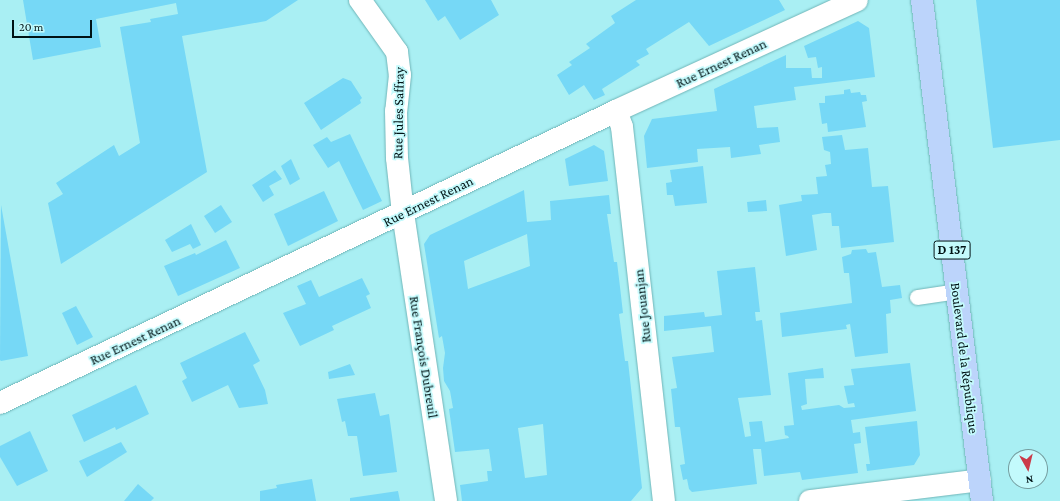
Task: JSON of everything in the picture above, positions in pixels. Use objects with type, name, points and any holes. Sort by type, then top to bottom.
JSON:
[{"type":"main road","name":"Boulevard de la République","points":[[922,0],[981,490]]},
{"type":"street","name":"Rue Jules Saffray","points":[[360,0],[398,52],[400,75],[396,111],[397,158],[403,213]]},
{"type":"street","name":"Rue Ernest Renan","points":[[0,404],[616,111],[857,0]]},
{"type":"street","name":"Rue Jouanjan","points":[[616,111],[622,127],[664,501]]},
{"type":"street","name":"Rue François Dubreuil","points":[[403,213],[446,501]]},
{"type":"street","points":[[810,501],[981,490]]},
{"type":"lane","points":[[917,297],[957,291]]},
{"type":"building","points":[[23,0],[298,0],[266,21],[182,36],[207,172],[61,264],[48,203],[63,194],[56,183],[114,145],[119,156],[140,143],[120,27],[151,22],[150,19],[178,14],[176,3],[96,19],[101,47],[33,60]]},
{"type":"building","points":[[425,0],[491,0],[499,15],[460,40],[445,16],[438,21]]},
{"type":"building","points":[[636,0],[779,0],[785,10],[709,46],[689,22],[646,49],[649,54],[636,61],[640,65],[602,89],[605,95],[594,100],[584,85],[569,95],[557,75],[572,65],[569,62],[590,48],[586,44],[615,23],[611,16]]},
{"type":"building","points":[[976,0],[1060,0],[1060,140],[993,148]]},
{"type":"building","points":[[858,21],[869,28],[875,77],[794,87],[796,100],[754,106],[757,128],[778,127],[780,142],[759,145],[761,154],[731,158],[730,147],[697,149],[698,162],[647,168],[644,136],[652,119],[717,111],[714,89],[786,55],[786,68],[811,68],[812,78],[822,78],[822,67],[818,68],[816,57],[808,58],[804,46]]},
{"type":"building","points":[[343,78],[351,81],[362,98],[360,100],[361,103],[321,130],[304,103]]},
{"type":"building","points":[[850,89],[851,93],[860,92],[861,95],[866,95],[867,101],[862,102],[866,127],[828,132],[827,123],[822,124],[819,103],[825,103],[825,96],[844,94],[844,90]]},
{"type":"building","points":[[350,134],[382,201],[363,210],[339,161],[328,168],[313,145],[327,137],[331,142]]},
{"type":"building","points":[[842,135],[845,150],[868,148],[872,187],[888,186],[894,242],[841,248],[839,226],[832,226],[831,213],[824,213],[812,215],[817,250],[786,256],[779,205],[802,201],[801,195],[818,194],[816,177],[827,176],[825,165],[831,164],[830,152],[824,150],[822,137]]},
{"type":"building","points":[[594,145],[604,151],[608,181],[569,186],[565,159]]},
{"type":"building","points":[[291,159],[300,179],[290,185],[281,166]]},
{"type":"building","points":[[703,166],[707,203],[675,206],[673,195],[667,195],[666,183],[672,182],[670,170]]},
{"type":"building","points":[[275,170],[282,179],[269,186],[274,195],[263,202],[252,185]]},
{"type":"building","points":[[524,190],[527,222],[551,220],[550,201],[609,195],[611,214],[607,214],[614,262],[617,262],[623,313],[619,314],[625,361],[628,361],[642,488],[631,501],[462,501],[460,485],[488,481],[487,471],[492,471],[489,449],[455,452],[449,409],[453,408],[450,391],[444,381],[443,368],[445,353],[442,336],[439,338],[424,244],[430,235]],"holes":[[[527,234],[530,266],[468,289],[464,261]],[[543,424],[547,475],[525,478],[518,428]]]},
{"type":"building","points":[[324,191],[338,221],[288,246],[274,214]]},
{"type":"building","points":[[766,200],[767,211],[748,212],[747,202]]},
{"type":"building","points":[[1,205],[28,356],[1,361],[0,360]]},
{"type":"building","points":[[221,205],[232,222],[215,233],[204,216]]},
{"type":"building","points":[[191,224],[201,245],[193,249],[190,244],[172,252],[165,240]]},
{"type":"building","points":[[226,240],[240,268],[178,296],[164,266],[195,253],[196,255]]},
{"type":"building","points":[[866,249],[868,253],[876,252],[882,287],[900,285],[902,298],[890,300],[891,313],[886,314],[888,353],[855,357],[850,324],[846,325],[847,329],[782,337],[780,313],[852,303],[849,273],[844,273],[842,257],[851,254],[852,250]]},
{"type":"building","points":[[755,267],[760,312],[755,312],[756,321],[762,320],[771,395],[738,398],[745,437],[751,436],[749,422],[762,421],[765,442],[789,438],[785,435],[784,426],[794,425],[788,373],[823,368],[824,378],[805,379],[807,404],[801,406],[802,410],[839,405],[844,408],[855,407],[854,403],[848,404],[844,386],[854,385],[851,369],[910,363],[916,411],[851,420],[853,433],[860,432],[861,443],[854,444],[858,473],[802,480],[800,472],[764,476],[761,449],[753,449],[757,484],[692,492],[689,489],[687,479],[683,480],[680,465],[685,464],[680,427],[675,427],[671,389],[677,388],[672,357],[714,352],[711,326],[664,331],[664,316],[704,312],[705,317],[722,315],[717,271]]},
{"type":"building","points":[[362,278],[370,294],[366,296],[371,308],[332,326],[334,330],[300,346],[283,313],[306,304],[297,286],[311,280],[319,297]]},
{"type":"building","points":[[76,306],[93,337],[77,345],[62,313]]},
{"type":"building","points":[[245,332],[260,361],[253,365],[265,390],[268,404],[239,408],[228,385],[192,402],[182,381],[187,378],[180,363]]},
{"type":"building","points":[[350,364],[355,375],[329,379],[328,372]]},
{"type":"building","points":[[136,385],[149,414],[116,430],[115,427],[84,442],[72,415]]},
{"type":"building","points":[[375,393],[380,416],[389,414],[397,472],[363,476],[357,436],[348,436],[345,421],[342,422],[337,399]]},
{"type":"building","points":[[917,421],[920,455],[914,465],[867,471],[866,464],[870,464],[865,427]]},
{"type":"building","points":[[30,431],[48,471],[17,486],[0,457],[0,446]]},
{"type":"building","points":[[121,442],[127,452],[87,477],[79,461]]},
{"type":"building","points":[[312,479],[316,501],[260,501],[260,491],[277,488],[276,485]]},
{"type":"building","points":[[138,484],[154,498],[151,501],[124,501]]},
{"type":"building","points":[[398,491],[400,501],[350,501],[350,498]]}]
